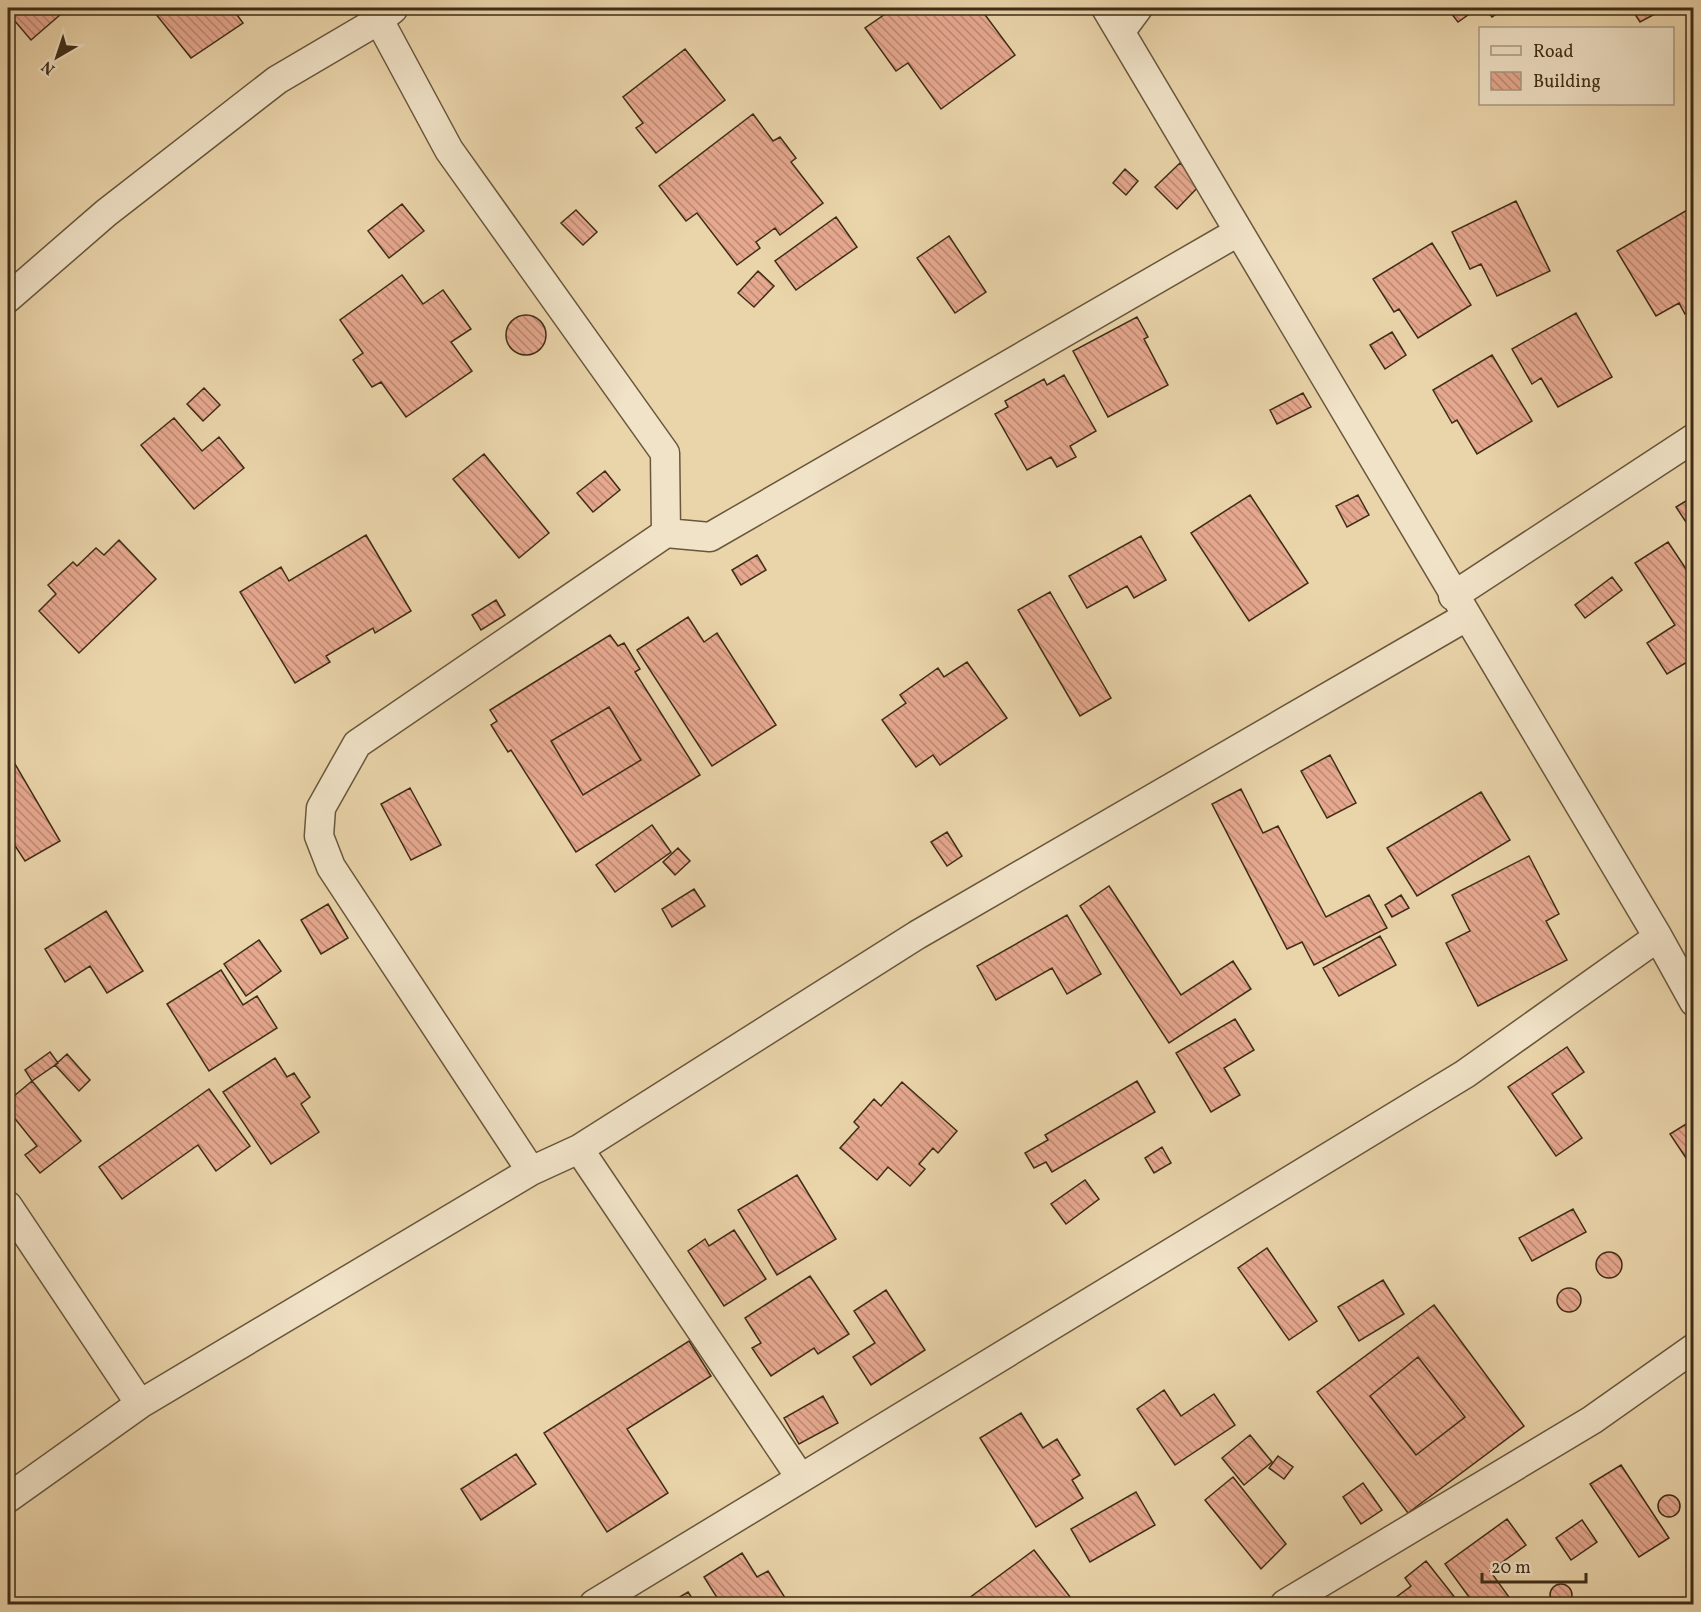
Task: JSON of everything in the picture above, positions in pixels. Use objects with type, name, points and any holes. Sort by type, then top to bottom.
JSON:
[{"type":"street","points":[[1106,8],[1658,937],[1694,1002]]},
{"type":"street","points":[[1121,31],[1138,8]]},
{"type":"street","points":[[8,297],[106,213],[277,80],[387,14],[449,150],[665,453],[666,533]]},
{"type":"street","points":[[531,1171],[331,867],[319,836],[321,808],[357,744],[666,533],[710,537],[1238,232]]},
{"type":"street","points":[[8,1498],[140,1404],[531,1171],[579,1149],[917,935],[1460,607],[1694,438]]},
{"type":"street","points":[[594,1605],[1466,1074],[1658,937]]},
{"type":"street","points":[[579,1149],[800,1478]]},
{"type":"street","points":[[8,1206],[140,1404]]},
{"type":"street","points":[[1285,1605],[1592,1420],[1694,1348]]},
{"type":"building","points":[[8,8],[68,8],[31,40],[8,13]]},
{"type":"building","points":[[151,8],[232,8],[243,23],[191,58]]},
{"type":"building","points":[[894,8],[980,8],[1015,55],[941,109],[908,63],[896,71],[865,28]]},
{"type":"building","points":[[1447,8],[1478,8],[1458,22]]},
{"type":"building","points":[[1485,8],[1505,8],[1492,17]]},
{"type":"building","points":[[1631,8],[1666,8],[1640,22]]},
{"type":"building","points":[[685,49],[725,100],[656,153],[636,128],[643,123],[623,97]]},
{"type":"building","points":[[753,114],[773,141],[780,137],[796,158],[791,162],[823,203],[780,235],[775,228],[756,242],[760,248],[737,265],[697,213],[686,221],[659,186]]},
{"type":"building","points":[[1180,163],[1201,184],[1177,209],[1155,187]]},
{"type":"building","points":[[1125,169],[1138,181],[1126,195],[1113,183]]},
{"type":"building","points":[[1516,201],[1550,271],[1497,296],[1481,264],[1470,269],[1452,232]]},
{"type":"building","points":[[402,204],[424,231],[389,258],[368,231]]},
{"type":"building","points":[[1694,206],[1694,309],[1685,314],[1679,303],[1656,316],[1617,251]]},
{"type":"building","points":[[576,210],[597,232],[583,245],[561,223]]},
{"type":"building","points":[[836,217],[857,247],[796,290],[775,261]]},
{"type":"building","points":[[949,236],[986,292],[955,313],[917,258]]},
{"type":"building","points":[[1432,243],[1471,305],[1418,338],[1399,309],[1394,312],[1373,279]]},
{"type":"building","points":[[758,271],[774,286],[754,307],[738,293]]},
{"type":"building","points":[[402,275],[423,304],[443,290],[471,329],[451,342],[472,371],[406,417],[381,382],[372,387],[353,360],[363,353],[340,320]]},
{"type":"building","points":[[1576,313],[1612,377],[1558,407],[1541,378],[1532,384],[1512,349]]},
{"type":"building","points":[[526,315],[534,316],[540,321],[545,327],[545,343],[540,349],[534,354],[526,355],[518,354],[512,349],[507,343],[506,335],[507,327],[512,321],[518,316]]},
{"type":"building","points":[[1137,317],[1148,337],[1144,339],[1168,385],[1108,417],[1073,351]]},
{"type":"building","points":[[1392,332],[1406,355],[1385,369],[1370,345]]},
{"type":"building","points":[[1492,355],[1532,421],[1477,454],[1457,420],[1452,423],[1433,390]]},
{"type":"building","points":[[1064,375],[1096,431],[1070,446],[1076,457],[1057,467],[1051,457],[1027,470],[995,414],[1008,407],[1005,401],[1044,379],[1047,385]]},
{"type":"building","points":[[204,388],[220,405],[203,421],[187,404]]},
{"type":"building","points":[[1303,393],[1311,407],[1277,424],[1270,410]]},
{"type":"building","points":[[174,418],[202,451],[219,437],[244,468],[194,509],[141,445]]},
{"type":"building","points":[[484,454],[549,533],[519,558],[453,479]]},
{"type":"building","points":[[605,471],[620,490],[593,512],[577,493]]},
{"type":"building","points":[[1250,495],[1308,583],[1249,621],[1191,533]]},
{"type":"building","points":[[1358,495],[1369,515],[1347,527],[1336,506]]},
{"type":"building","points":[[1694,496],[1694,534],[1676,507]]},
{"type":"building","points":[[366,535],[411,611],[375,633],[373,628],[326,656],[330,662],[295,683],[240,592],[281,567],[289,581]]},
{"type":"building","points":[[1141,536],[1166,580],[1134,598],[1127,586],[1087,608],[1069,576]]},
{"type":"building","points":[[119,540],[156,579],[79,653],[39,611],[56,594],[48,585],[73,562],[77,566],[96,548],[104,555]]},
{"type":"building","points":[[1668,542],[1694,581],[1694,658],[1667,674],[1647,643],[1675,625],[1635,563]]},
{"type":"building","points":[[757,555],[766,570],[741,585],[732,570]]},
{"type":"building","points":[[1612,577],[1622,590],[1585,618],[1575,605]]},
{"type":"building","points":[[1050,592],[1111,698],[1080,716],[1018,610]]},
{"type":"building","points":[[496,600],[505,615],[481,630],[472,615]]},
{"type":"building","points":[[688,617],[704,642],[717,633],[776,725],[712,766],[637,650]]},
{"type":"building","points":[[610,635],[618,646],[624,643],[640,669],[635,672],[700,775],[576,852],[511,750],[508,752],[491,725],[497,721],[490,710]],"holes":[[[609,707],[641,760],[583,795],[551,741]]]},
{"type":"building","points":[[967,662],[1007,718],[940,765],[933,755],[916,767],[882,720],[906,703],[900,695],[938,668],[944,677]]},
{"type":"building","points":[[609,707],[641,760],[583,795],[551,741]]},
{"type":"building","points":[[8,752],[60,841],[25,861],[8,835]]},
{"type":"building","points":[[1330,755],[1356,803],[1327,818],[1301,771]]},
{"type":"building","points":[[410,788],[441,845],[411,860],[381,804]]},
{"type":"building","points":[[1241,789],[1263,833],[1278,826],[1326,917],[1369,895],[1387,928],[1314,965],[1302,942],[1287,949],[1212,804]]},
{"type":"building","points":[[1481,792],[1510,840],[1417,896],[1387,848]]},
{"type":"building","points":[[652,825],[671,852],[615,892],[596,865]]},
{"type":"building","points":[[947,832],[962,856],[947,866],[931,842]]},
{"type":"building","points":[[678,848],[690,861],[675,875],[663,862]]},
{"type":"building","points":[[1529,856],[1559,914],[1546,921],[1567,960],[1478,1006],[1446,943],[1470,931],[1452,895]]},
{"type":"building","points":[[1109,886],[1181,995],[1233,961],[1251,989],[1169,1043],[1080,906]]},
{"type":"building","points":[[694,889],[705,906],[672,927],[662,909]]},
{"type":"building","points":[[1401,895],[1409,908],[1392,917],[1385,905]]},
{"type":"building","points":[[328,904],[348,938],[321,954],[301,920]]},
{"type":"building","points":[[106,911],[143,971],[107,993],[90,966],[65,982],[45,949]]},
{"type":"building","points":[[1067,915],[1101,974],[1067,994],[1052,968],[996,1000],[977,966]]},
{"type":"building","points":[[1380,936],[1396,965],[1339,996],[1323,968]]},
{"type":"building","points":[[259,940],[281,971],[246,996],[224,964]]},
{"type":"building","points":[[221,970],[243,1005],[257,996],[277,1028],[209,1071],[167,1004]]},
{"type":"building","points":[[1235,1019],[1254,1050],[1224,1068],[1240,1095],[1211,1112],[1176,1053]]},
{"type":"building","points":[[1567,1047],[1584,1072],[1552,1094],[1582,1138],[1556,1156],[1508,1087]]},
{"type":"building","points":[[50,1052],[58,1063],[32,1081],[25,1070]]},
{"type":"building","points":[[67,1054],[90,1080],[79,1091],[55,1065]]},
{"type":"building","points":[[275,1058],[287,1077],[294,1073],[310,1097],[301,1104],[319,1132],[271,1164],[223,1092]]},
{"type":"building","points":[[32,1081],[81,1141],[40,1173],[25,1155],[37,1146],[8,1110],[8,1101]]},
{"type":"building","points":[[1137,1081],[1155,1112],[1052,1172],[1046,1162],[1034,1168],[1025,1153],[1048,1140],[1045,1135]]},
{"type":"building","points":[[902,1082],[957,1131],[938,1153],[933,1148],[919,1164],[925,1169],[910,1186],[888,1167],[877,1180],[840,1148],[859,1127],[854,1122],[874,1099],[881,1106]]},
{"type":"building","points":[[209,1089],[250,1146],[216,1171],[198,1145],[122,1199],[99,1167]]},
{"type":"building","points":[[1694,1119],[1694,1170],[1670,1134]]},
{"type":"building","points":[[1162,1147],[1171,1163],[1154,1173],[1145,1158]]},
{"type":"building","points":[[797,1175],[836,1239],[777,1275],[738,1210]]},
{"type":"building","points":[[1085,1180],[1099,1199],[1066,1224],[1051,1204]]},
{"type":"building","points":[[1573,1209],[1586,1232],[1532,1261],[1519,1238]]},
{"type":"building","points":[[734,1230],[766,1279],[724,1306],[688,1251],[705,1239],[709,1246]]},
{"type":"building","points":[[1267,1248],[1317,1321],[1289,1340],[1238,1268]]},
{"type":"building","points":[[1609,1252],[1618,1256],[1622,1265],[1618,1274],[1609,1278],[1600,1274],[1596,1265],[1600,1256]]},
{"type":"building","points":[[810,1276],[849,1334],[818,1354],[814,1348],[771,1376],[752,1348],[761,1343],[745,1318]]},
{"type":"building","points":[[1383,1280],[1404,1314],[1359,1341],[1338,1307]]},
{"type":"building","points":[[1569,1288],[1578,1291],[1581,1300],[1578,1309],[1569,1312],[1560,1309],[1557,1300],[1560,1291]]},
{"type":"building","points":[[886,1290],[925,1350],[871,1385],[853,1357],[875,1343],[854,1311]]},
{"type":"building","points":[[1434,1305],[1524,1426],[1408,1513],[1317,1392]],"holes":[[[1418,1357],[1465,1417],[1416,1455],[1370,1396]]]},
{"type":"building","points":[[689,1341],[711,1376],[627,1429],[668,1493],[607,1532],[544,1433]]},
{"type":"building","points":[[1418,1357],[1465,1417],[1416,1455],[1370,1396]]},
{"type":"building","points":[[1164,1390],[1181,1416],[1214,1394],[1235,1425],[1175,1465],[1137,1409]]},
{"type":"building","points":[[823,1396],[838,1423],[799,1444],[784,1418]]},
{"type":"building","points":[[1021,1413],[1043,1448],[1057,1439],[1080,1475],[1072,1480],[1083,1498],[1036,1527],[980,1438]]},
{"type":"building","points":[[1250,1435],[1272,1462],[1244,1485],[1222,1458]]},
{"type":"building","points":[[516,1454],[536,1484],[481,1520],[461,1489]]},
{"type":"building","points":[[1278,1456],[1293,1467],[1284,1479],[1269,1468]]},
{"type":"building","points":[[1621,1465],[1669,1538],[1639,1557],[1590,1484]]},
{"type":"building","points":[[1233,1477],[1286,1544],[1261,1569],[1205,1500]]},
{"type":"building","points":[[1363,1483],[1382,1510],[1361,1524],[1343,1497]]},
{"type":"building","points":[[1136,1492],[1155,1525],[1090,1562],[1071,1529]]},
{"type":"building","points":[[1669,1495],[1677,1498],[1680,1506],[1677,1514],[1669,1517],[1661,1514],[1658,1506],[1661,1498]]},
{"type":"building","points":[[1507,1519],[1526,1545],[1490,1571],[1514,1604],[1474,1604],[1445,1564]]},
{"type":"building","points":[[1582,1520],[1597,1542],[1571,1560],[1556,1538]]},
{"type":"building","points":[[1034,1550],[1074,1602],[1071,1604],[961,1604]]},
{"type":"building","points":[[742,1553],[757,1577],[768,1571],[789,1604],[721,1604],[704,1577]]},
{"type":"building","points":[[1426,1561],[1460,1604],[1387,1604],[1411,1586],[1405,1578]]},
{"type":"building","points":[[1561,1584],[1569,1587],[1572,1595],[1569,1603],[1561,1606],[1553,1603],[1550,1595],[1553,1587]]},
{"type":"building","points":[[688,1592],[696,1604],[668,1604]]},
{"type":"building","points":[[1533,1598],[1540,1599],[1545,1604],[1525,1604]]}]
